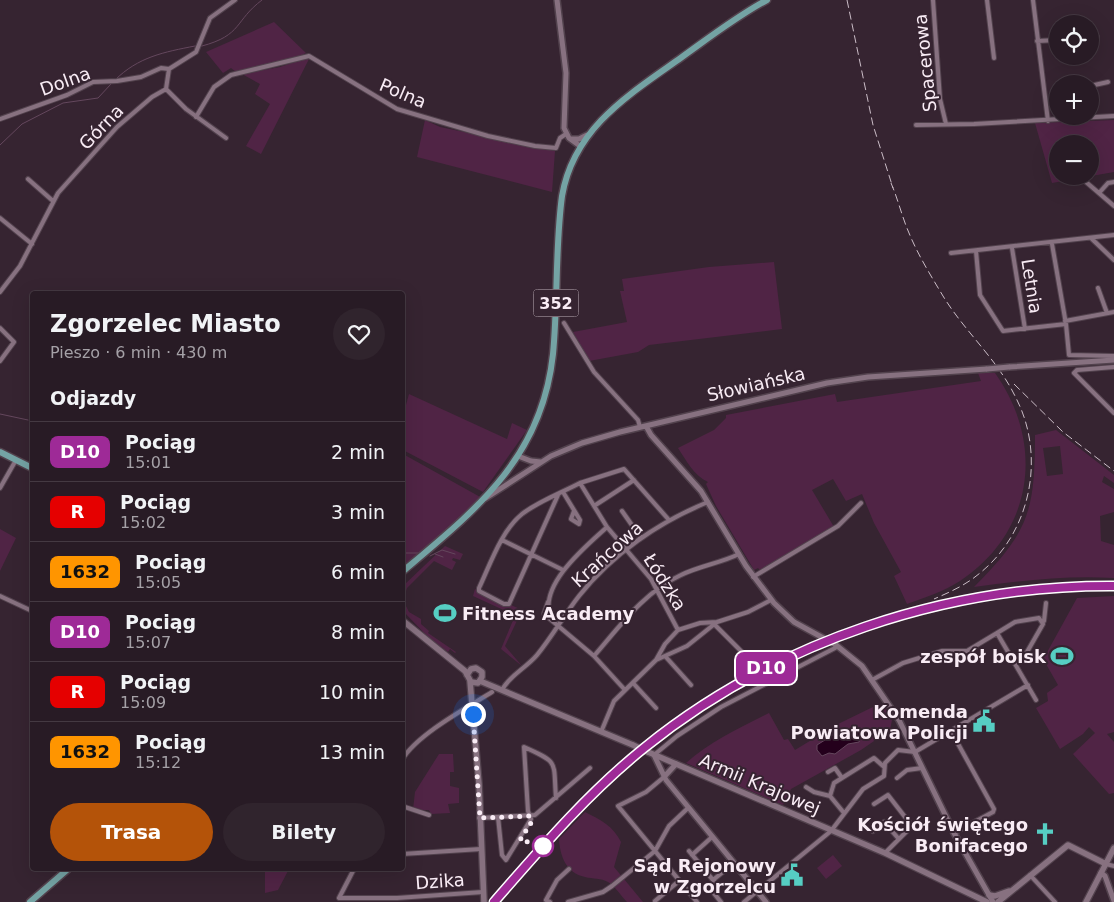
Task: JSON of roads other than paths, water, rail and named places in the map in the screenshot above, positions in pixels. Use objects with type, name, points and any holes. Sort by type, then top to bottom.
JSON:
[{"type":"main road","name":"352","points":[[405,571],[486,498],[518,456],[540,410],[549,376],[554,344],[562,196],[568,170],[580,146],[587,135],[619,102],[732,21],[767,0]]},
{"type":"main road","points":[[0,452],[30,467]]},
{"type":"main road","points":[[405,623],[425,640]]},
{"type":"main road","points":[[405,626],[458,664],[469,675],[473,697]]},
{"type":"main road","name":"Armii Krajowej","points":[[503,689],[478,669],[469,675],[479,682],[520,696],[885,854],[987,902]]},
{"type":"main road","points":[[482,674],[472,704],[484,902]]},
{"type":"main road","points":[[998,902],[1068,845],[1106,864]]},
{"type":"main road","points":[[1086,902],[1114,848]]},
{"type":"main road","points":[[30,902],[66,871]]},
{"type":"main road","points":[[989,895],[995,896],[1013,890]]},
{"type":"street","points":[[226,138],[196,117],[166,89],[169,70],[196,52],[210,18],[235,0]]},
{"type":"street","points":[[557,0],[566,73],[563,124],[566,134],[580,146]]},
{"type":"street","name":"Spacerowa","points":[[933,0],[940,98],[946,124]]},
{"type":"street","points":[[987,0],[994,58]]},
{"type":"street","points":[[916,125],[1048,121],[1033,0]]},
{"type":"street","points":[[1037,41],[1049,40]]},
{"type":"street","name":"Polna","points":[[196,117],[214,86],[231,75],[309,56],[375,98],[397,109],[421,117],[535,146],[556,148],[560,138],[566,134]]},
{"type":"street","name":"Dolna","points":[[0,119],[67,95],[93,82],[141,77],[161,68],[169,70]]},
{"type":"street","points":[[1099,84],[1108,82]]},
{"type":"street","name":"Górna","points":[[0,292],[17,271],[53,201],[112,132],[152,98],[166,89]]},
{"type":"street","points":[[1099,117],[1114,116]]},
{"type":"street","points":[[570,139],[579,139],[587,135]]},
{"type":"street","points":[[28,179],[53,201]]},
{"type":"street","points":[[1099,194],[1108,183],[1114,182]]},
{"type":"street","points":[[1089,185],[1114,206]]},
{"type":"street","points":[[0,218],[32,244]]},
{"type":"street","points":[[951,253],[1092,240],[1114,235]]},
{"type":"street","points":[[1092,240],[1114,260]]},
{"type":"street","points":[[1052,244],[1066,323],[1069,355],[1114,356]]},
{"type":"street","name":"Letnia","points":[[1012,248],[1025,329]]},
{"type":"street","points":[[976,251],[980,295],[1003,331],[1066,323],[1114,312]]},
{"type":"street","points":[[1098,288],[1107,313]]},
{"type":"street","points":[[564,323],[594,372],[696,484],[753,577],[771,600],[800,626],[836,645],[854,658],[872,680],[899,720],[954,833],[993,902]]},
{"type":"street","points":[[0,328],[14,342],[0,361]]},
{"type":"street","name":"Słowiańska","points":[[486,498],[541,462],[582,443],[643,426],[827,383],[868,376],[1114,360]]},
{"type":"street","points":[[1114,366],[1077,370],[1074,373],[1114,414]]},
{"type":"street","points":[[523,447],[530,461]]},
{"type":"street","points":[[518,456],[530,461],[541,462]]},
{"type":"street","points":[[0,488],[16,460]]},
{"type":"street","points":[[561,493],[509,604],[504,604],[479,590],[502,540],[521,515],[561,493],[580,483],[623,468],[668,520]]},
{"type":"street","points":[[594,506],[634,480]]},
{"type":"street","name":"Łódzka","points":[[580,483],[607,526],[658,589],[678,630]]},
{"type":"street","points":[[561,493],[574,511]]},
{"type":"street","name":"Krańcowa","points":[[503,689],[535,658],[588,586],[641,538],[668,520],[708,502]]},
{"type":"street","points":[[753,577],[838,526],[859,507],[860,503]]},
{"type":"street","points":[[622,511],[641,538]]},
{"type":"street","points":[[607,526],[563,570],[543,612],[594,656],[625,690]]},
{"type":"street","points":[[502,540],[563,570]]},
{"type":"street","points":[[594,656],[631,613],[658,589],[688,572],[739,554]]},
{"type":"street","points":[[0,596],[30,610]]},
{"type":"street","points":[[656,660],[687,646],[716,623],[748,612],[771,600]]},
{"type":"street","points":[[1027,652],[1043,623],[1046,603]]},
{"type":"street","points":[[872,680],[903,663],[942,651],[967,651],[997,632],[1022,620],[1039,618],[1043,623]]},
{"type":"street","points":[[601,732],[614,701],[656,660],[662,648],[678,630],[700,622],[716,623],[742,652]]},
{"type":"street","points":[[997,632],[1036,700]]},
{"type":"street","points":[[766,902],[688,808],[664,777],[651,754],[721,707],[834,648],[836,645]]},
{"type":"street","points":[[662,648],[691,684]]},
{"type":"street","points":[[632,683],[656,708]]},
{"type":"street","points":[[883,766],[898,750],[915,752],[1028,685]]},
{"type":"street","points":[[405,756],[412,747],[466,707],[492,692]]},
{"type":"street","points":[[951,731],[994,809],[991,813],[954,833]]},
{"type":"street","points":[[498,818],[502,855],[506,860],[531,823],[524,747],[548,758],[552,762],[556,798]]},
{"type":"street","points":[[744,902],[831,831],[863,789],[884,776],[883,766],[874,758],[834,783],[830,796]]},
{"type":"street","points":[[676,764],[646,792],[618,806],[697,902]]},
{"type":"street","points":[[480,818],[538,814],[590,768]]},
{"type":"street","points":[[828,772],[835,768],[842,778]]},
{"type":"street","points":[[897,778],[907,770],[922,768]]},
{"type":"street","points":[[806,787],[814,792],[830,796],[844,813]]},
{"type":"street","points":[[874,804],[888,795],[912,826],[898,838],[885,854]]},
{"type":"street","points":[[405,807],[429,816]]},
{"type":"street","points":[[568,902],[606,891],[655,850],[669,826],[688,808]]},
{"type":"street","points":[[873,831],[884,822],[898,838]]},
{"type":"street","points":[[712,837],[690,853],[717,885],[712,891],[721,902]]},
{"type":"street","points":[[405,854],[480,849]]},
{"type":"street","points":[[713,880],[734,863]]},
{"type":"street","points":[[1106,864],[1114,866]]},
{"type":"street","points":[[550,902],[546,900],[557,880],[568,869]]},
{"type":"street","name":"Dzika","points":[[353,871],[340,898],[396,898],[483,892]]},
{"type":"street","points":[[1101,873],[1105,876],[1114,901]]},
{"type":"street","points":[[1030,875],[1055,902]]},
{"type":"street","points":[[655,901],[679,881]]},
{"type":"waterway","points":[[202,46],[215,42],[232,32],[262,0]]},
{"type":"waterway","points":[[115,80],[142,61],[162,53],[195,46]]},
{"type":"waterway","points":[[0,145],[22,124],[63,103],[98,98],[111,84]]},
{"type":"waterway","points":[[0,414],[28,420]]},
{"type":"waterway","points":[[430,556],[442,550],[455,554]]},
{"type":"waterway","points":[[405,553],[418,553]]},
{"type":"waterway","points":[[435,554],[443,557]]},
{"type":"railway","points":[[847,0],[873,125],[893,188]]},
{"type":"railway","points":[[891,183],[909,233],[929,273],[961,322],[1009,384],[1025,420],[1030,444],[1031,468],[1028,492],[1022,515],[1011,537],[997,556],[980,573],[964,585],[934,599]]},
{"type":"railway","points":[[1014,384],[1063,432],[1114,471]]},
{"type":"railway","points":[[491,902],[563,821],[609,775],[663,731],[720,693],[781,660],[844,632],[909,611],[976,596],[1045,587],[1114,584]]},
{"type":"train","name":"D10","points":[[494,902],[577,809],[643,748],[698,708],[754,674],[838,636],[955,602],[1020,591],[1114,586]]},
{"type":"place","name":"Fitness Academy","points":[[445,613]]},
{"type":"place","name":"zespół boisk","points":[[1062,656]]},
{"type":"place","name":"Komenda Powiatowa Policji","points":[[984,721]]},
{"type":"place","name":"Kościół świętego Bonifacego","points":[[1045,834]]},
{"type":"place","name":"Sąd Rejonowy w Zgorzelcu","points":[[792,875]]}]
